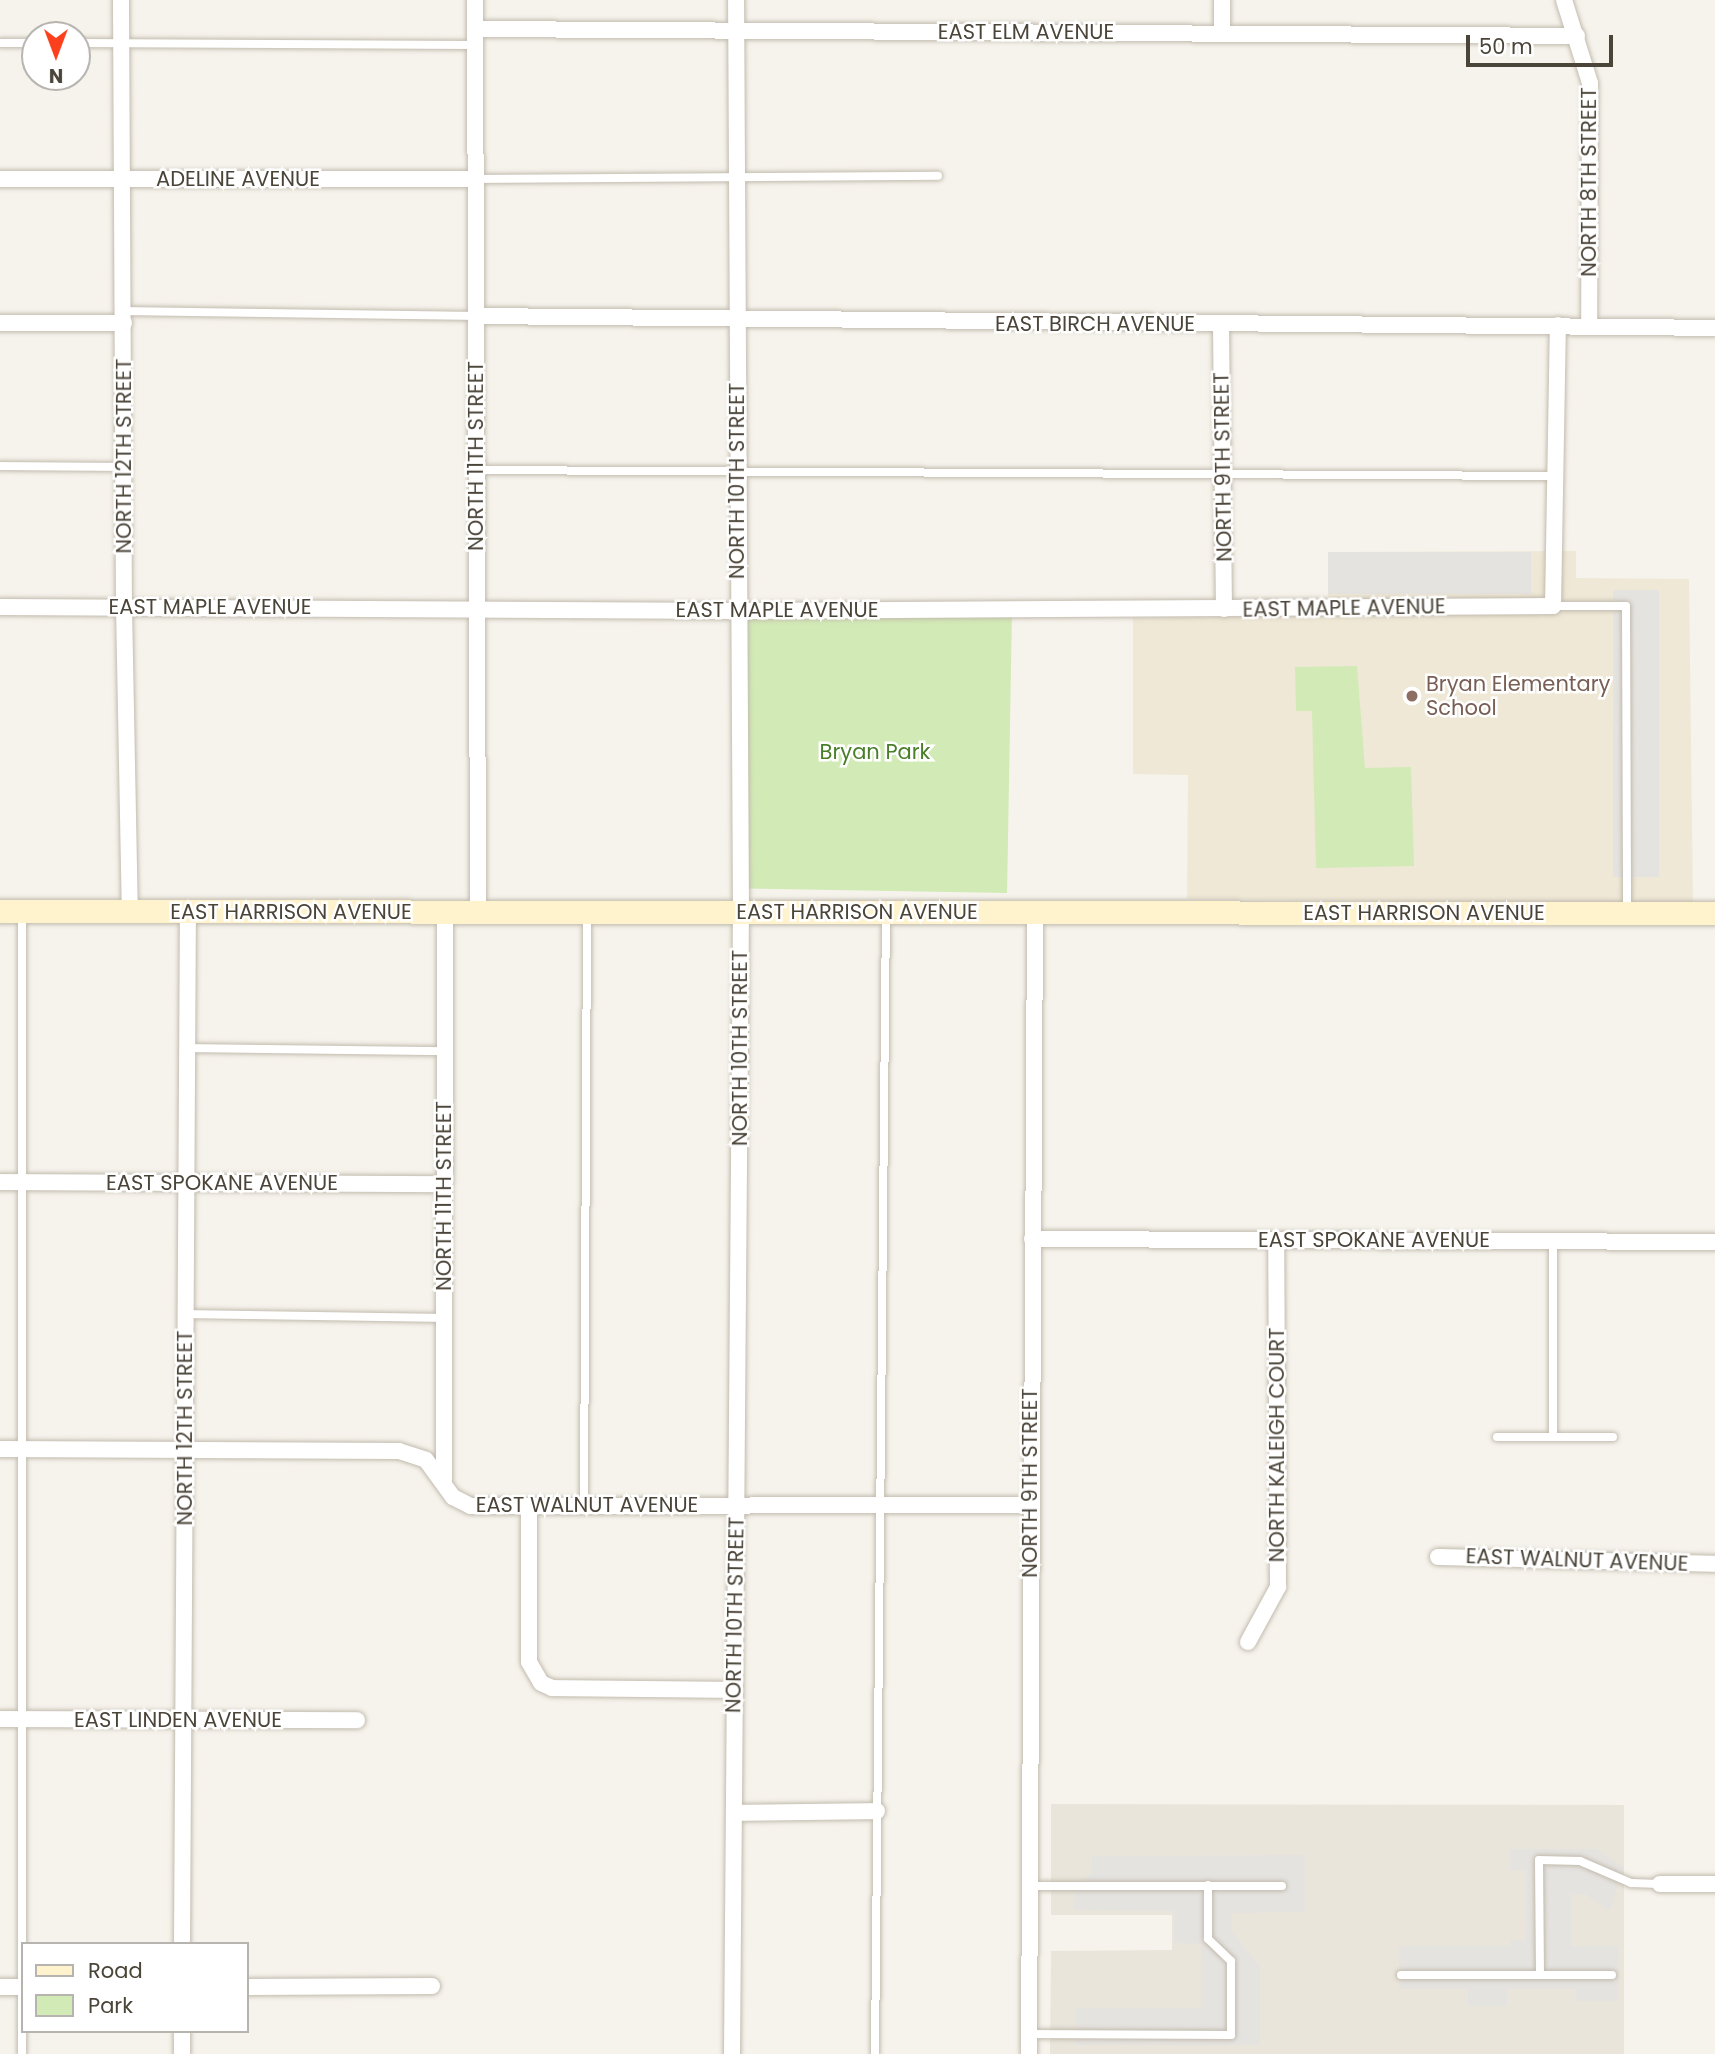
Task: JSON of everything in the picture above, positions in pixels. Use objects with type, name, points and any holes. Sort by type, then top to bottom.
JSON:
[{"type":"street","name":"NORTH 12TH STREET","points":[[121,0],[124,607],[130,912]]},
{"type":"street","name":"NORTH 11TH STREET","points":[[475,0],[478,912]]},
{"type":"street","name":"NORTH 10TH STREET","points":[[732,2054],[741,912],[736,0]]},
{"type":"street","points":[[1222,0],[1223,33]]},
{"type":"street","name":"NORTH 8TH STREET","points":[[1564,0],[1590,83],[1589,326]]},
{"type":"street","name":"EAST ELM AVENUE","points":[[475,37],[736,30],[1577,36]]},
{"type":"street","name":"ADELINE AVENUE","points":[[0,179],[475,178]]},
{"type":"street","name":"EAST BIRCH AVENUE","points":[[476,316],[736,322],[1715,328]]},
{"type":"street","points":[[0,323],[124,317]]},
{"type":"street","name":"NORTH 9TH STREET","points":[[1221,324],[1224,609]]},
{"type":"street","points":[[1553,606],[1558,325]]},
{"type":"street","name":"EAST MAPLE AVENUE","points":[[0,607],[738,611],[1553,606]]},
{"type":"street","name":"EAST HARRISON AVENUE","points":[[11,911],[1715,913]]},
{"type":"street","name":"NORTH 12TH STREET","points":[[182,1942],[188,912]]},
{"type":"street","name":"NORTH 11TH STREET","points":[[444,1480],[445,912]]},
{"type":"street","name":"NORTH 9TH STREET","points":[[1030,2054],[1030,1505],[1035,912]]},
{"type":"street","name":"EAST SPOKANE AVENUE","points":[[0,1182],[444,1184]]},
{"type":"street","name":"EAST SPOKANE AVENUE","points":[[1032,1239],[1715,1242]]},
{"type":"street","name":"NORTH KALEIGH COURT","points":[[1248,1643],[1278,1587],[1276,1240]]},
{"type":"street","name":"EAST WALNUT AVENUE","points":[[0,1449],[399,1451],[426,1460],[444,1480],[453,1497],[471,1506],[1030,1505]]},
{"type":"street","points":[[529,1506],[529,1662],[534,1677],[552,1688],[734,1690]]},
{"type":"street","name":"EAST WALNUT AVENUE","points":[[1438,1557],[1715,1564]]},
{"type":"street","name":"EAST LINDEN AVENUE","points":[[0,1719],[357,1720]]},
{"type":"street","points":[[734,1813],[877,1811]]},
{"type":"street","points":[[1660,1884],[1715,1884]]},
{"type":"street","points":[[248,1986],[432,1986]]},
{"type":"street","points":[[0,1987],[21,1987]]},
{"type":"street","points":[[182,2033],[182,2054]]},
{"type":"lane","points":[[91,43],[475,37]]},
{"type":"lane","points":[[0,43],[21,43]]},
{"type":"lane","points":[[475,178],[938,176]]},
{"type":"lane","points":[[124,317],[476,316]]},
{"type":"lane","points":[[0,467],[124,467]]},
{"type":"lane","points":[[476,470],[1555,476]]},
{"type":"lane","points":[[1553,606],[1626,606],[1627,913]]},
{"type":"lane","points":[[11,911],[23,1182],[22,1942]]},
{"type":"lane","points":[[584,1506],[587,912]]},
{"type":"lane","points":[[875,2054],[886,912]]},
{"type":"lane","points":[[187,1048],[445,1051]]},
{"type":"lane","points":[[1553,1241],[1553,1436]]},
{"type":"lane","points":[[186,1314],[444,1318]]},
{"type":"lane","points":[[1497,1437],[1613,1437]]},
{"type":"lane","points":[[1540,1975],[1539,1860],[1580,1861],[1631,1883],[1660,1884]]},
{"type":"lane","points":[[1030,2034],[1231,2035],[1231,1961],[1208,1940],[1208,1885]]},
{"type":"lane","points":[[1030,1886],[1282,1886]]},
{"type":"lane","points":[[1401,1975],[1612,1975]]},
{"type":"lane","points":[[22,2033],[22,2054]]},
{"type":"shaded area","name":"Bryan Elementary School","points":[[1576,551],[1576,578],[1689,579],[1693,903],[1187,899],[1188,775],[1133,774],[1133,618],[1328,616],[1328,552]]},
{"type":"shaded area","points":[[1328,552],[1531,552],[1531,594],[1328,594]]},
{"type":"shaded area","points":[[1613,590],[1659,590],[1659,877],[1613,877]]},
{"type":"shaded area","points":[[1051,1804],[1624,1805],[1624,2054],[1050,2054],[1051,1951],[1172,1950],[1172,1915],[1051,1915]]},
{"type":"shaded area","points":[[1510,1849],[1596,1849],[1624,1867],[1610,1911],[1585,1894],[1571,1895],[1571,1946],[1619,1946],[1618,2001],[1576,2001],[1576,1989],[1507,1989],[1507,2006],[1468,2006],[1468,1989],[1399,1989],[1399,1946],[1510,1946],[1510,1940],[1526,1940],[1526,1871],[1510,1870]]},
{"type":"shaded area","points":[[1305,1855],[1305,1912],[1232,1913],[1232,1932],[1260,1966],[1260,2045],[1075,2045],[1076,2008],[1201,2008],[1201,1944],[1174,1943],[1174,1911],[1074,1910],[1074,1894],[1092,1871],[1092,1856]]},
{"type":"green space","name":"Bryan Park","points":[[738,605],[1012,610],[1007,893],[733,888]]},
{"type":"green space","points":[[1357,666],[1365,768],[1411,767],[1414,866],[1316,868],[1312,711],[1296,711],[1295,667]]},
{"type":"place","name":"Bryan Elementary School","points":[[1412,696]]}]
